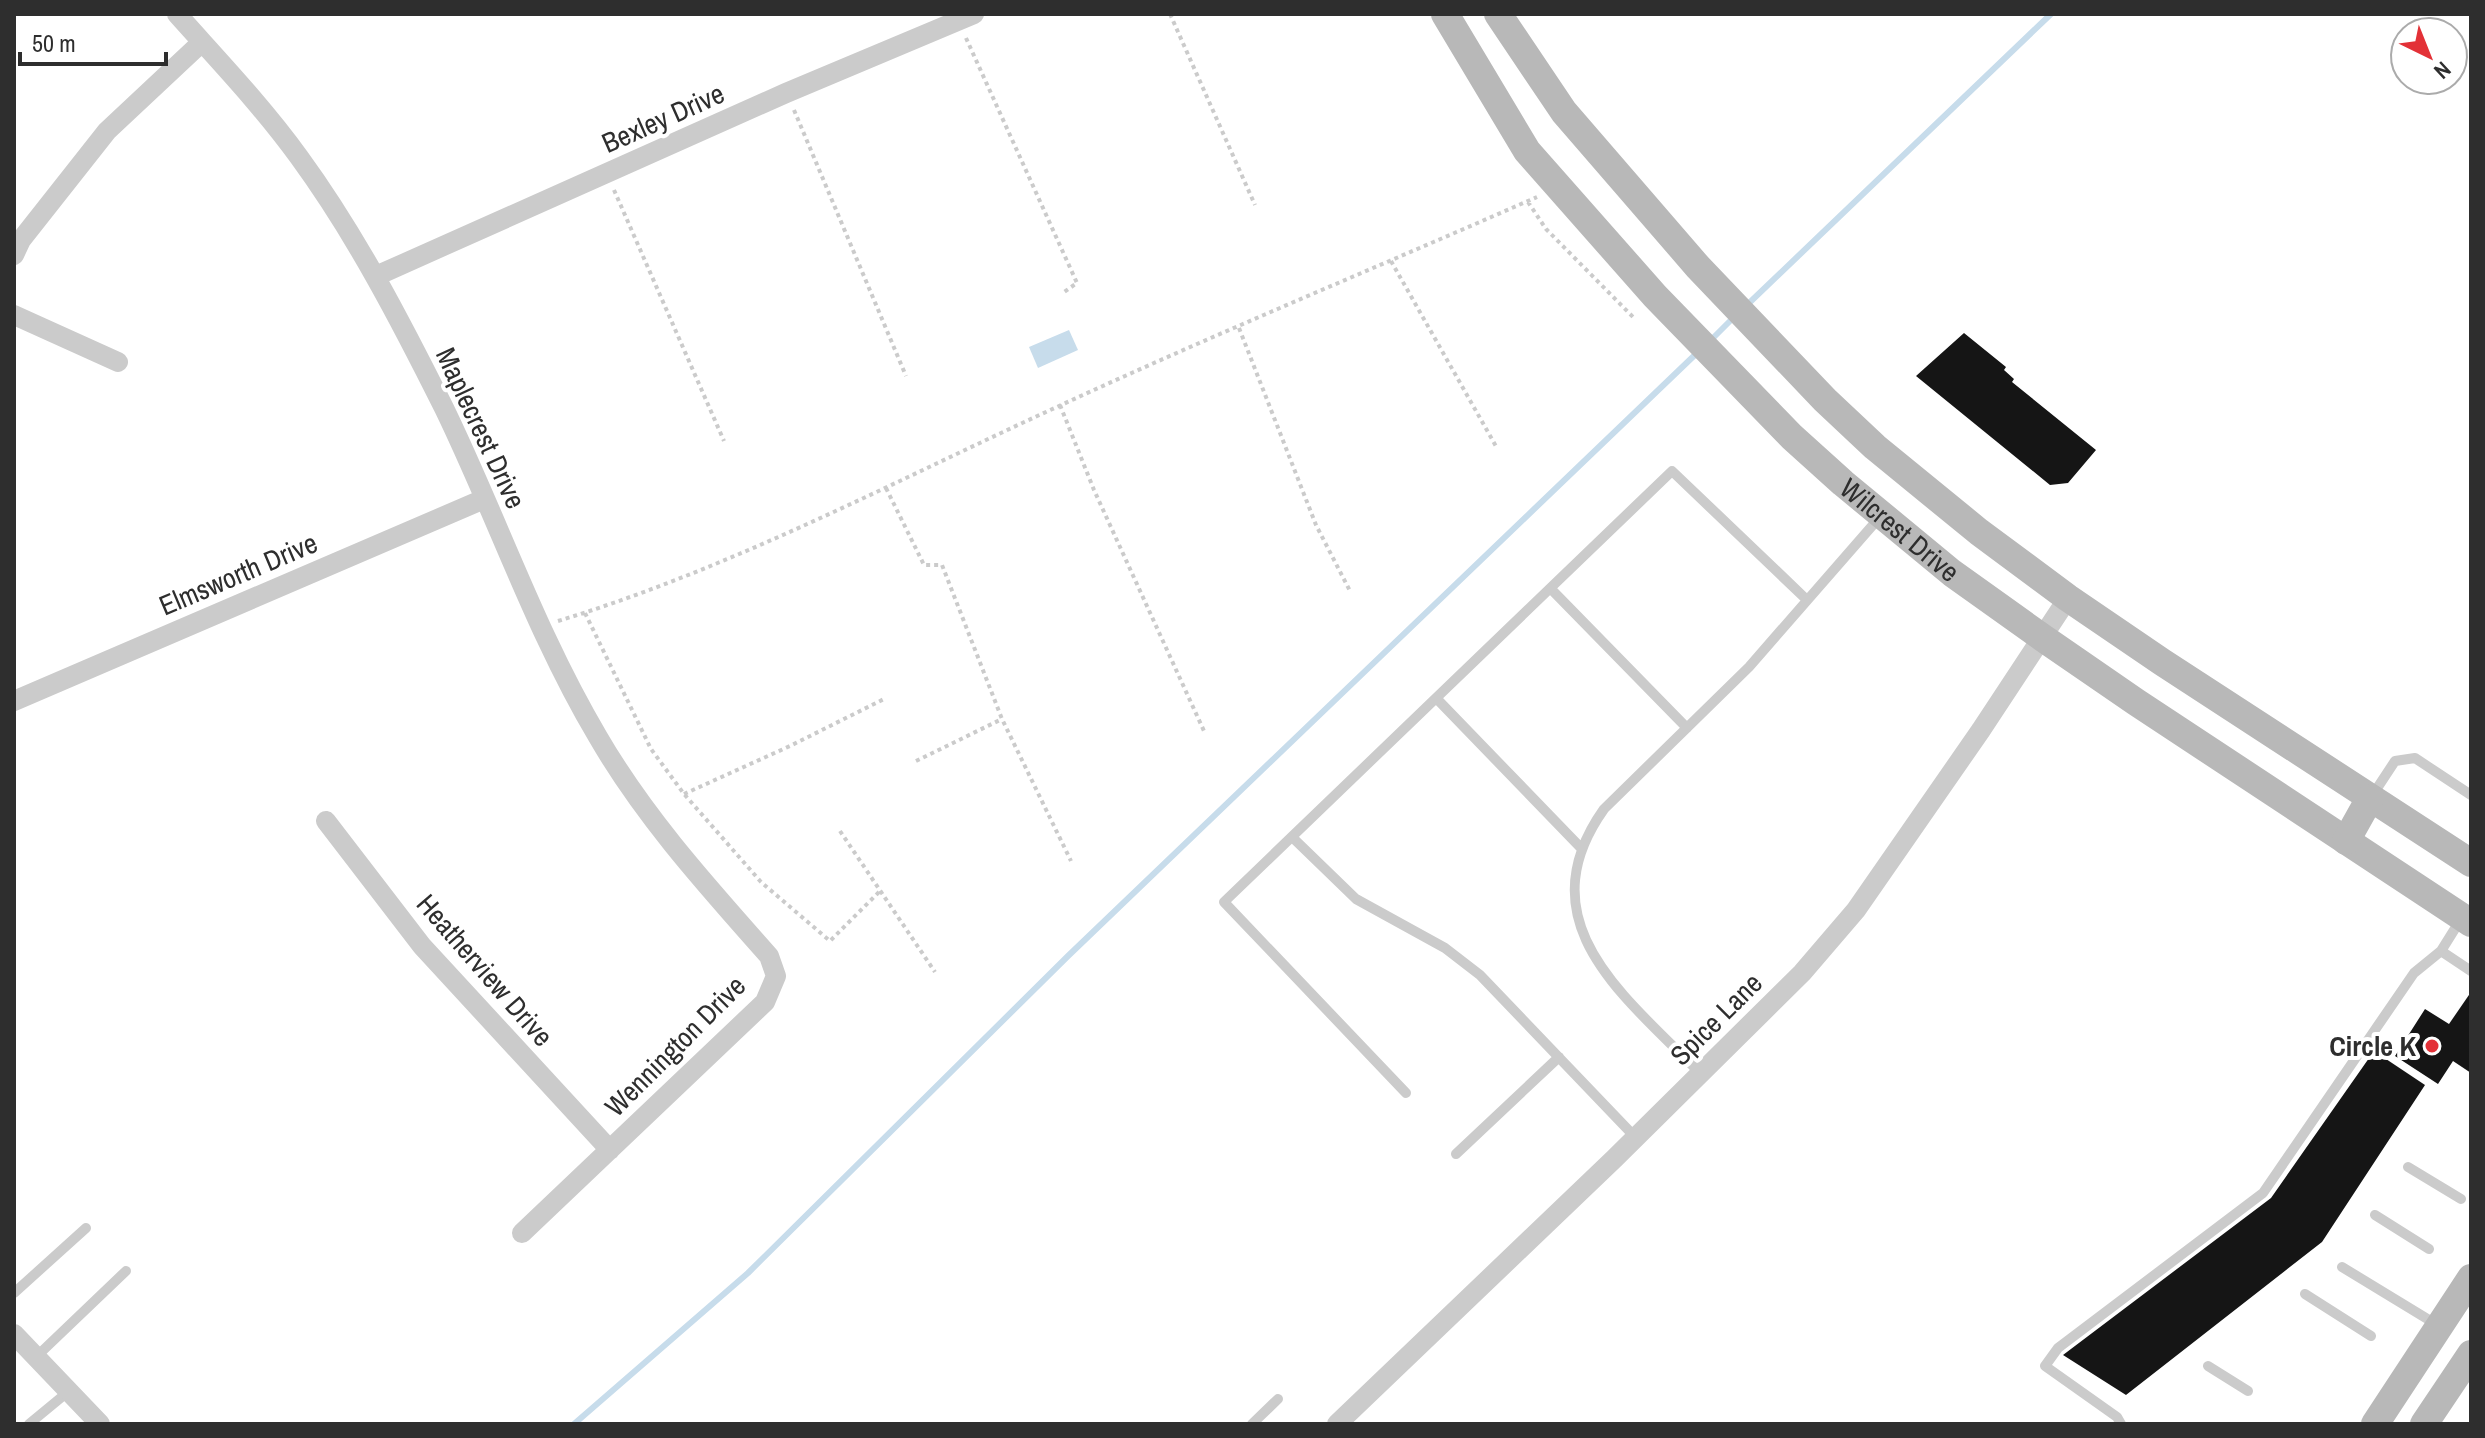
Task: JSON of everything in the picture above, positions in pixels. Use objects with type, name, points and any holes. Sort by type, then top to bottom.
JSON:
[{"type":"main road","name":"Wilcrest Drive","points":[[1445,14],[1527,151],[1554,183],[1736,381],[1792,437],[1881,517],[2043,638],[2467,920]]},
{"type":"main road","name":"Wilcrest Drive","points":[[1498,14],[1564,112],[1698,267],[1773,348],[1875,447],[1979,532],[2068,598],[2471,863]]},
{"type":"main road","points":[[1470,55],[1521,50]]},
{"type":"main road","points":[[2346,841],[2370,798]]},
{"type":"main road","points":[[2375,1424],[2471,1278]]},
{"type":"main road","points":[[2439,1327],[2471,1346]]},
{"type":"main road","points":[[2424,1424],[2471,1354]]},
{"type":"street","name":"Maplecrest Drive","points":[[177,14],[250,94],[300,158],[376,276],[445,411],[541,627],[599,739],[653,820],[705,883]]},
{"type":"street","name":"Bexley Drive","points":[[376,276],[786,93],[966,17]]},
{"type":"street","points":[[14,255],[21,240],[107,131],[202,42]]},
{"type":"street","points":[[14,315],[118,362]]},
{"type":"street","name":"Elmsworth Drive","points":[[14,701],[484,499]]},
{"type":"street","name":"Spice Lane","points":[[1343,1422],[1802,973],[1856,910],[2068,598]]},
{"type":"street","name":"Heatherview Drive","points":[[326,821],[422,946],[610,1150]]},
{"type":"street","name":"Wennington Drive","points":[[522,1233],[765,1002],[776,976],[769,956],[705,883]]},
{"type":"street","points":[[14,1334],[100,1424]]},
{"type":"lane","points":[[1406,1093],[1224,902],[1672,471],[1807,600]]},
{"type":"lane","points":[[1701,1074],[1599,967],[1587,945],[1576,904],[1575,879],[1582,849],[1604,809],[1749,667],[1881,517]]},
{"type":"lane","points":[[1551,589],[1687,728]]},
{"type":"lane","points":[[1437,699],[1582,849]]},
{"type":"lane","points":[[2370,798],[2395,761],[2404,758],[2415,758],[2471,795]]},
{"type":"lane","points":[[1292,837],[1356,899],[1463,959],[1636,1138]]},
{"type":"lane","points":[[2121,1424],[2117,1417],[2045,1366],[2058,1348],[2263,1193],[2414,973],[2441,951],[2467,920]]},
{"type":"lane","points":[[2441,951],[2471,971]]},
{"type":"lane","points":[[1456,1154],[1559,1057]]},
{"type":"lane","points":[[2408,1167],[2461,1199]]},
{"type":"lane","points":[[2375,1215],[2429,1249]]},
{"type":"lane","points":[[14,1293],[86,1228]]},
{"type":"lane","points":[[2342,1267],[2439,1327]]},
{"type":"lane","points":[[36,1357],[126,1271]]},
{"type":"lane","points":[[2305,1294],[2371,1336]]},
{"type":"lane","points":[[2208,1366],[2248,1391]]},
{"type":"lane","points":[[29,1424],[69,1391]]},
{"type":"lane","points":[[1252,1424],[1278,1399]]},
{"type":"path","points":[[1170,14],[1255,205]]},
{"type":"path","points":[[966,17],[1077,283],[1064,292]]},
{"type":"path","points":[[786,93],[906,376]]},
{"type":"path","points":[[607,174],[724,441]]},
{"type":"path","points":[[541,627],[678,580],[886,488],[1060,405],[1528,202],[1554,183]]},
{"type":"path","points":[[1528,202],[1546,229],[1633,317]]},
{"type":"path","points":[[1391,261],[1497,448]]},
{"type":"path","points":[[1239,327],[1316,525],[1350,591]]},
{"type":"path","points":[[1060,405],[1094,490],[1204,731]]},
{"type":"path","points":[[886,488],[924,565],[942,565],[1002,719],[1071,861]]},
{"type":"path","points":[[585,613],[651,749],[684,794],[761,882],[830,941],[879,892]]},
{"type":"path","points":[[684,794],[884,699]]},
{"type":"path","points":[[916,761],[1002,719]]},
{"type":"path","points":[[840,831],[935,972]]},
{"type":"water","points":[[1069,330],[1078,350],[1038,368],[1029,347]]},
{"type":"building","points":[[1964,333],[2006,367],[2004,370],[2014,379],[2012,382],[2096,450],[2068,483],[2050,485],[1916,376]]},
{"type":"building","name":"Circle K","points":[[2471,992],[2471,1073],[2453,1061],[2438,1084],[2395,1056],[2425,1009],[2449,1024]]},
{"type":"building","points":[[2374,1051],[2425,1085],[2322,1242],[2126,1395],[2063,1355],[2271,1198]]},
{"type":"waterway","points":[[1747,305],[2051,14]]},
{"type":"waterway","points":[[1710,341],[1736,315]]},
{"type":"waterway","points":[[574,1424],[748,1273],[1068,956],[1699,351]]},
{"type":"place","name":"Circle K","points":[[2432,1046]]}]
